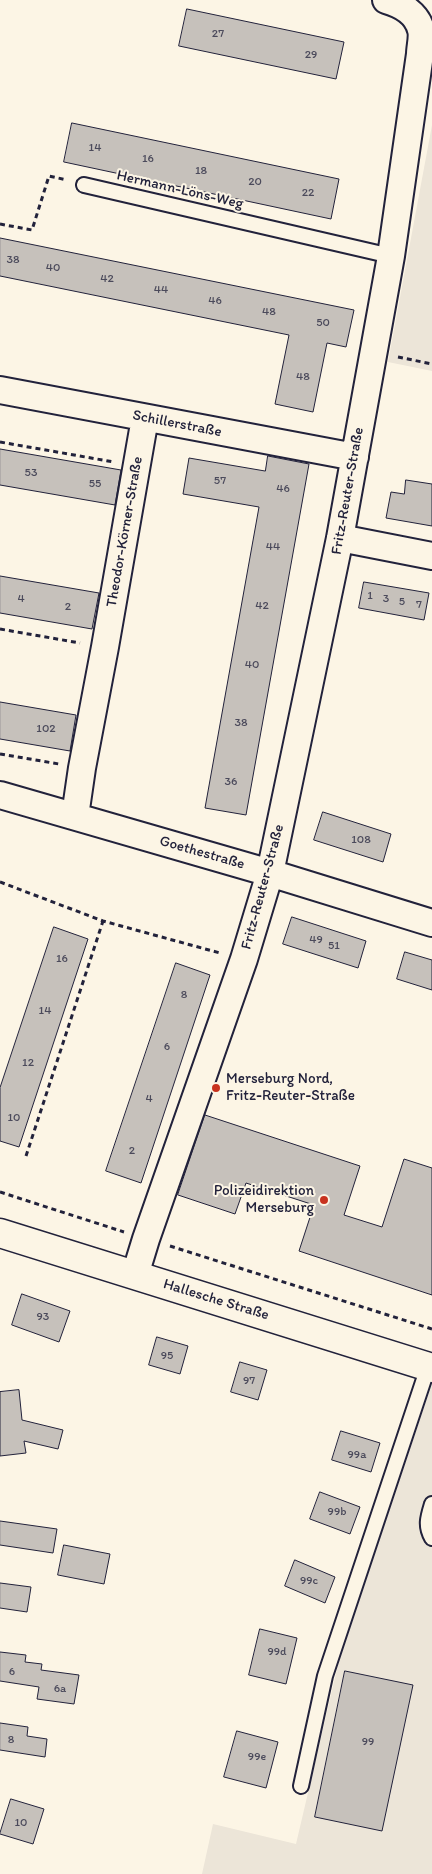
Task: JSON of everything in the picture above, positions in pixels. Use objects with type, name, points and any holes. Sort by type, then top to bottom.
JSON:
[{"type":"main road","name":"Hallesche Straße","points":[[0,1233],[430,1368]]},
{"type":"street","points":[[386,0],[424,15]]},
{"type":"street","name":"Fritz-Reuter-Straße","points":[[135,1275],[244,959],[270,873],[340,538],[374,352],[391,256],[424,15]]},
{"type":"street","name":"Schillerstraße","points":[[0,390],[355,457]]},
{"type":"street","name":"Theodor-Körner-Straße","points":[[74,816],[106,647],[145,418]]},
{"type":"street","points":[[340,538],[432,556]]},
{"type":"street","name":"Goethestraße","points":[[0,795],[270,873],[432,923]]},
{"type":"lane","name":"Hermann-Löns-Weg","points":[[84,185],[391,256]]},
{"type":"lane","points":[[300,1786],[325,1676],[430,1368]]},
{"type":"lane","points":[[432,1504],[427,1529],[432,1538]]},
{"type":"path","points":[[0,224],[32,230],[48,176],[84,185]]},
{"type":"path","points":[[374,352],[432,364]]},
{"type":"path","points":[[0,442],[136,466]]},
{"type":"path","points":[[0,629],[106,647]]},
{"type":"path","points":[[0,754],[82,768]]},
{"type":"path","name":"Fritz-Reuter-Straße","points":[[0,882],[103,920],[244,959]]},
{"type":"path","points":[[26,1156],[103,920]]},
{"type":"path","points":[[0,1192],[432,1329]]},
{"type":"shaded area","points":[[432,125],[432,371],[388,362]]},
{"type":"shaded area","points":[[432,1384],[432,1874],[202,1874],[213,1824],[296,1844],[341,1652]]},
{"type":"building","points":[[187,9],[344,42],[336,79],[179,46]]},
{"type":"building","points":[[72,123],[339,179],[331,219],[64,162]]},
{"type":"building","points":[[0,238],[354,310],[346,347],[327,343],[313,412],[275,404],[289,335],[0,276]]},
{"type":"building","points":[[0,449],[121,470],[115,505],[0,485]]},
{"type":"building","points":[[268,456],[309,464],[246,815],[205,808],[259,507],[183,494],[189,458],[265,471]]},
{"type":"building","points":[[406,480],[432,484],[432,526],[386,518],[391,492],[404,494]]},
{"type":"building","points":[[0,576],[99,593],[92,629],[0,613]]},
{"type":"building","points":[[364,582],[429,593],[424,620],[359,608]]},
{"type":"building","points":[[0,702],[76,715],[70,751],[0,739]]},
{"type":"building","points":[[323,812],[391,834],[383,862],[314,840]]},
{"type":"building","points":[[292,917],[366,941],[358,968],[283,944]]},
{"type":"building","points":[[54,927],[88,939],[19,1147],[0,1141],[0,1088]]},
{"type":"building","points":[[405,952],[432,960],[432,990],[397,979]]},
{"type":"building","points":[[176,963],[210,975],[141,1183],[106,1171]]},
{"type":"building","name":"Polizeidirektion Merseburg","points":[[205,1115],[360,1166],[344,1215],[382,1227],[404,1159],[432,1168],[432,1295],[299,1251],[314,1205],[246,1183],[235,1214],[178,1195]]},
{"type":"building","points":[[22,1294],[70,1311],[59,1342],[12,1325]]},
{"type":"building","points":[[157,1337],[188,1346],[180,1374],[149,1365]]},
{"type":"building","points":[[240,1362],[267,1370],[258,1400],[231,1392]]},
{"type":"building","points":[[19,1390],[22,1420],[63,1430],[58,1449],[24,1441],[26,1453],[0,1456],[0,1392]]},
{"type":"building","points":[[341,1431],[380,1443],[371,1472],[332,1460]]},
{"type":"building","points":[[320,1492],[360,1507],[350,1534],[310,1519]]},
{"type":"building","points":[[0,1521],[57,1529],[53,1553],[0,1545]]},
{"type":"building","points":[[64,1545],[110,1554],[104,1584],[58,1575]]},
{"type":"building","points":[[295,1560],[335,1577],[325,1603],[285,1586]]},
{"type":"building","points":[[0,1583],[31,1587],[27,1612],[0,1608]]},
{"type":"building","points":[[260,1629],[297,1638],[286,1684],[249,1675]]},
{"type":"building","points":[[0,1652],[26,1655],[25,1662],[42,1664],[41,1670],[79,1675],[74,1704],[37,1699],[39,1687],[0,1681]]},
{"type":"building","points":[[345,1671],[413,1685],[382,1831],[315,1817]]},
{"type":"building","points":[[0,1723],[28,1727],[27,1736],[47,1739],[45,1757],[0,1750]]},
{"type":"building","points":[[237,1731],[278,1742],[266,1788],[224,1777]]},
{"type":"building","points":[[11,1799],[44,1809],[33,1844],[0,1834]]},
{"type":"place","name":"Merseburg Nord, Fritz-Reuter-Straße","points":[[216,1088]]},
{"type":"place","name":"Polizeidirektion Merseburg","points":[[324,1200]]}]
